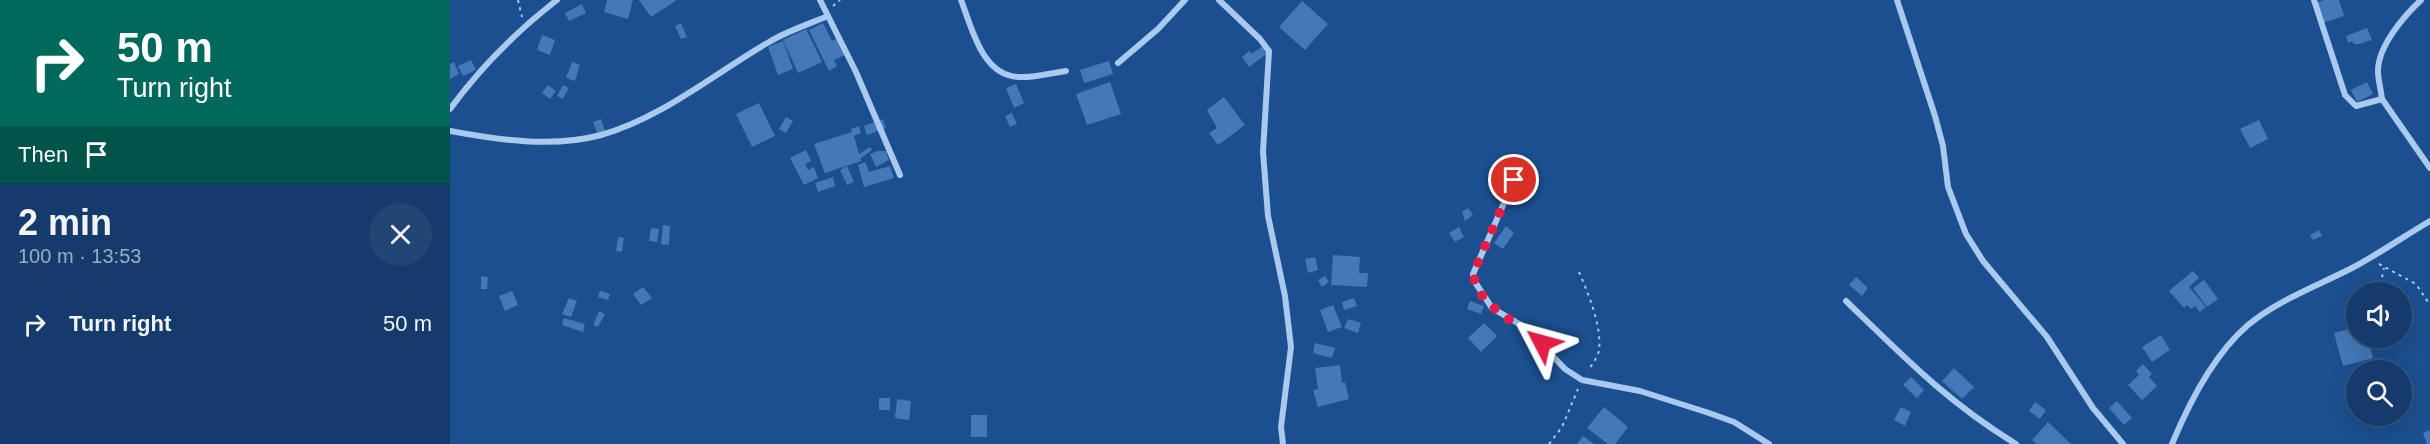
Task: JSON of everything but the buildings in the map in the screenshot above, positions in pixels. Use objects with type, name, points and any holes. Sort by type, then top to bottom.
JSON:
[{"type":"street","points":[[450,109],[466,87],[524,26],[557,0]]},
{"type":"street","points":[[820,0],[856,72],[900,175]]},
{"type":"street","points":[[961,0],[980,48],[993,67],[1017,77],[1065,71]]},
{"type":"street","points":[[1118,63],[1158,29],[1185,0]]},
{"type":"street","points":[[1219,0],[1260,39],[1269,51],[1264,162],[1268,216],[1285,296],[1291,347],[1281,427],[1283,444]]},
{"type":"street","points":[[1896,0],[1935,116],[1943,146],[1948,187],[1966,234],[1983,261],[2046,338],[2093,408],[2123,444]]},
{"type":"street","points":[[2314,0],[2345,95],[2356,105],[2382,99]]},
{"type":"street","points":[[2421,0],[2386,44],[2378,69],[2382,99],[2430,168]]},
{"type":"street","points":[[450,131],[492,139],[524,141],[568,140],[601,135],[667,104],[771,40],[828,16]]},
{"type":"street","points":[[1514,180],[1473,274],[1475,282],[1492,308],[1526,328],[1565,369],[1582,380],[1641,391],[1709,413],[1734,422],[1769,444]]},
{"type":"street","points":[[2172,444],[2202,385],[2221,354],[2246,326],[2274,306],[2369,258],[2430,221]]},
{"type":"street","points":[[1846,301],[1937,389],[1985,425],[2016,444]]},
{"type":"path","points":[[518,0],[524,26]]},
{"type":"path","points":[[2369,258],[2416,284],[2430,304]]},
{"type":"path","points":[[2381,282],[2384,268]]},
{"type":"path","points":[[1549,444],[1562,427],[1582,380],[1599,350],[1594,311],[1579,272]]},
{"type":"route","points":[[1514,180],[1473,274],[1480,292],[1492,308],[1526,328],[1542,343]]}]
